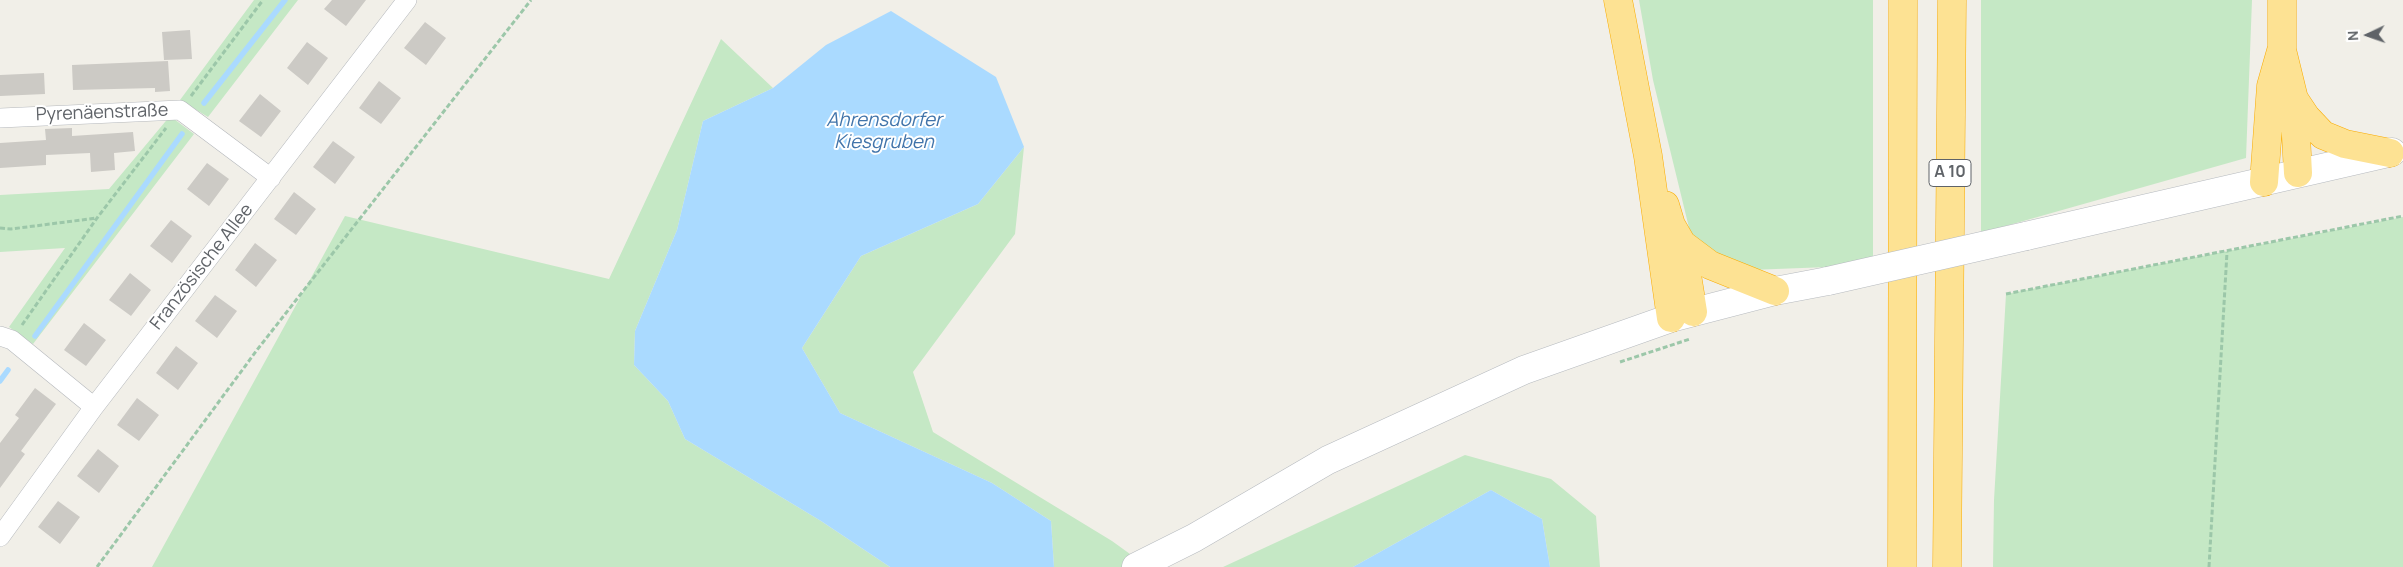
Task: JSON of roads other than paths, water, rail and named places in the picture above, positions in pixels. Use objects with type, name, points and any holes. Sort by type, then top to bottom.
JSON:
[{"type":"highway","points":[[1618,0],[1648,156],[1688,322]]},
{"type":"highway","name":"A 10","points":[[1902,567],[1903,0]]},
{"type":"highway","name":"A 10","points":[[1947,567],[1952,0]]},
{"type":"highway","points":[[2282,0],[2282,50],[2294,98],[2298,173]]},
{"type":"highway","points":[[2264,182],[2272,86],[2282,50]]},
{"type":"highway","points":[[2294,98],[2306,117],[2323,135],[2345,144],[2396,151]]},
{"type":"highway","points":[[1648,156],[1671,224],[1682,244],[1710,265],[1775,291]]},
{"type":"highway","points":[[1682,244],[1688,322]]},
{"type":"main road","points":[[1136,567],[1194,538],[1328,460],[1524,370],[1688,322],[1775,291],[1828,281],[2396,151]]},
{"type":"street","name":"Französische Allee","points":[[0,537],[94,407],[407,0]]},
{"type":"street","name":"Pyrenäenstraße","points":[[0,118],[180,110],[271,178]]},
{"type":"street","points":[[6,338],[94,407]]},
{"type":"water","name":"Ahrensdorfer Kiesgruben","points":[[891,11],[996,77],[1024,147],[978,204],[861,256],[802,348],[840,413],[992,483],[1051,521],[1054,567],[890,567],[821,521],[685,439],[668,401],[634,365],[635,331],[677,230],[703,121],[773,88],[826,45]]},
{"type":"water","points":[[1491,490],[1542,519],[1550,567],[1353,567]]},
{"type":"waterway","points":[[204,103],[285,0]]},
{"type":"waterway","points":[[35,336],[182,134]]},
{"type":"waterway","points":[[0,381],[8,370]]}]
